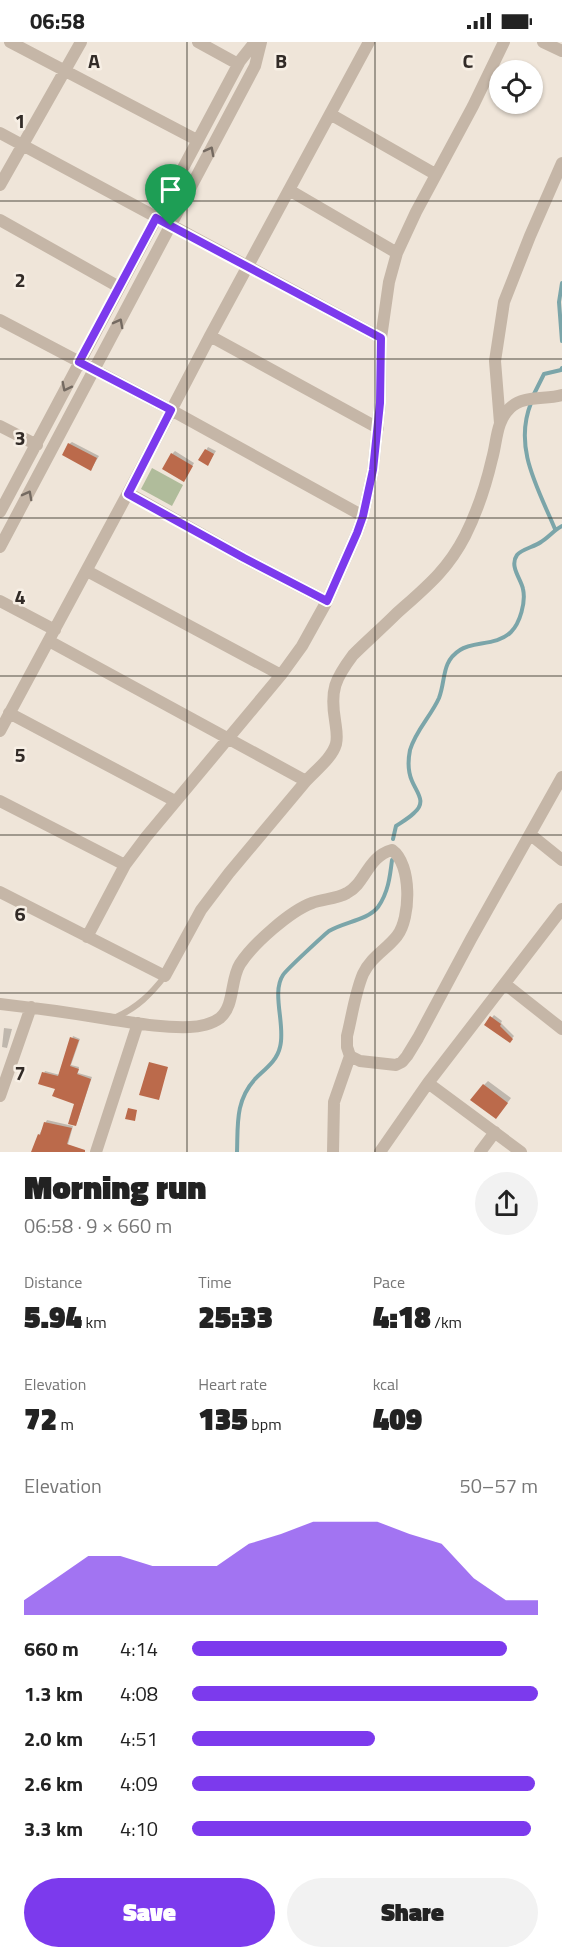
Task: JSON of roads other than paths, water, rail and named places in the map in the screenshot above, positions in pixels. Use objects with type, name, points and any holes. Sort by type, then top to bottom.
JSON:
[{"type":"street","points":[[10,42],[197,140]]},
{"type":"street","points":[[0,185],[81,42]]},
{"type":"street","points":[[198,42],[238,64]]},
{"type":"street","points":[[0,512],[238,64],[255,42]]},
{"type":"street","points":[[0,547],[5,527],[95,370],[255,66],[261,42]]},
{"type":"street","points":[[0,730],[128,494],[246,267],[369,42]]},
{"type":"street","points":[[87,936],[125,865],[175,801],[281,675],[308,637],[327,601],[363,516],[373,470],[378,428],[381,338],[387,292],[397,253],[435,174],[473,106],[504,42]]},
{"type":"street","points":[[543,42],[562,51]]},
{"type":"street","points":[[330,114],[435,174]]},
{"type":"street","points":[[0,133],[381,338]]},
{"type":"street","points":[[0,892],[165,976],[201,910],[327,758],[337,741],[332,701],[333,689],[343,669],[353,655],[441,574],[471,525],[493,458],[500,423],[495,361],[504,302],[562,163]]},
{"type":"street","points":[[289,190],[397,253]]},
{"type":"street","points":[[0,220],[119,287]]},
{"type":"street","points":[[0,320],[171,410],[363,516]]},
{"type":"street","points":[[210,336],[378,428]]},
{"type":"street","points":[[500,423],[510,407],[516,403],[562,395]]},
{"type":"street","points":[[0,426],[37,445]]},
{"type":"street","points":[[128,494],[327,601]]},
{"type":"street","points":[[87,571],[281,675]]},
{"type":"street","points":[[0,602],[52,636],[228,739],[306,781]]},
{"type":"street","points":[[9,713],[175,801]]},
{"type":"street","points":[[350,1056],[360,1061],[396,1065],[407,1056],[562,777]]},
{"type":"street","points":[[0,801],[125,865]]},
{"type":"street","points":[[531,836],[562,860]]},
{"type":"street","points":[[0,1004],[138,1023],[191,1027],[210,1024],[221,1017],[230,1001],[233,978],[241,963],[272,930],[294,911],[348,893],[374,861],[384,852],[392,850],[403,862],[407,902],[405,919],[399,934],[369,963],[362,976],[347,1036],[350,1056],[333,1102],[333,1152]]},
{"type":"street","points":[[380,1152],[428,1083],[562,909]]},
{"type":"street","points":[[505,984],[562,1029]]},
{"type":"street","points":[[0,1096],[31,1007]]},
{"type":"street","points":[[96,1152],[138,1023]]},
{"type":"street","points":[[428,1083],[521,1152]]},
{"type":"street","points":[[480,1152],[495,1132]]},
{"type":"lane","points":[[110,1019],[140,1004],[165,976]]},
{"type":"waterway","points":[[562,283],[559,302],[562,341]]},
{"type":"waterway","points":[[533,396],[544,374],[562,368]]},
{"type":"waterway","points":[[531,403],[526,420],[526,452],[535,483],[555,529]]},
{"type":"waterway","points":[[393,839],[396,826],[412,815],[420,805],[420,797],[410,774],[410,750],[439,698],[450,660],[465,647],[499,639],[511,632],[520,618],[524,600],[523,589],[514,564],[515,559],[519,553],[541,542],[562,526]]},
{"type":"waterway","points":[[237,1152],[239,1114],[244,1096],[255,1079],[273,1061],[280,1047],[278,991],[283,975],[329,931],[362,918],[378,907],[386,890],[392,860]]}]
